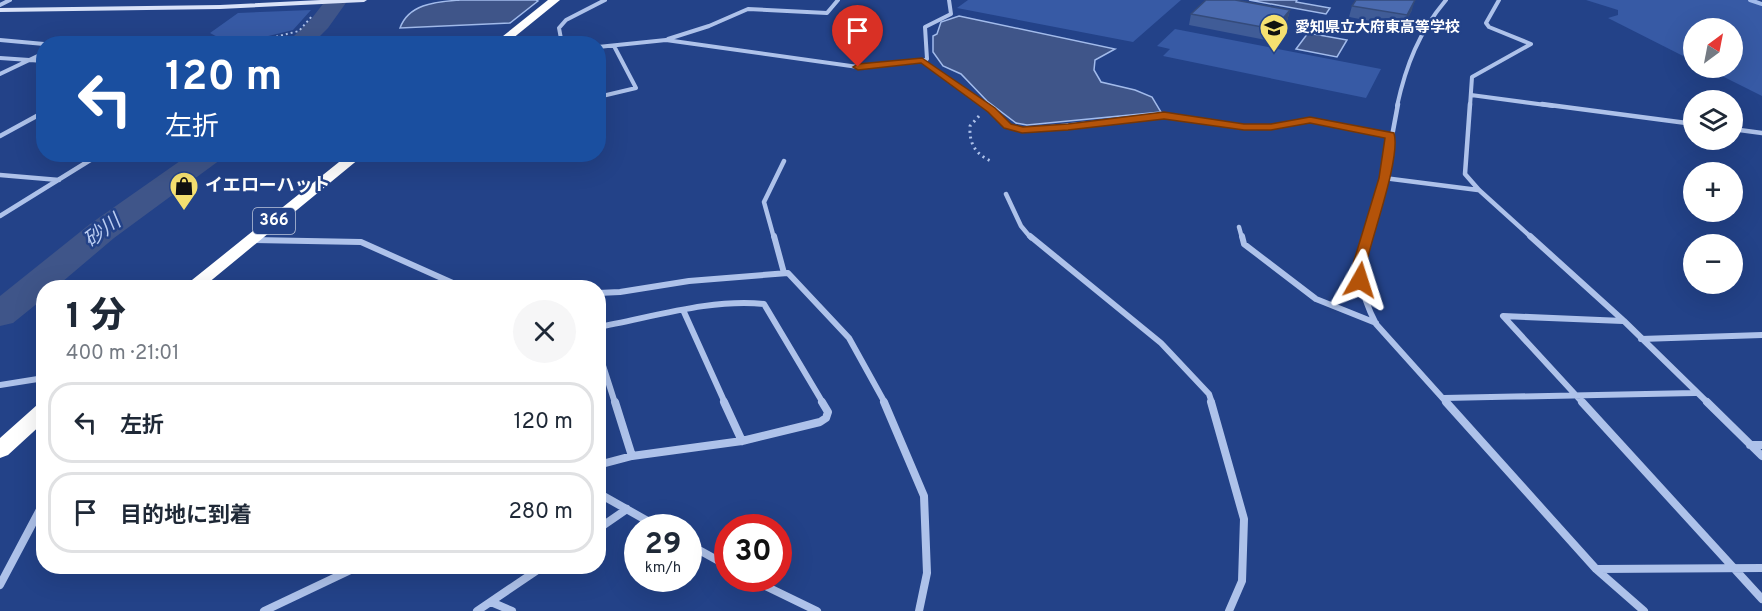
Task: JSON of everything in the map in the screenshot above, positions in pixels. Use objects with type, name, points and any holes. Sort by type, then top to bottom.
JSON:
[{"type":"highway","points":[[508,36],[555,0]]},
{"type":"highway","name":"366","points":[[201,280],[347,162]]},
{"type":"highway","points":[[0,450],[36,417]]},
{"type":"street","points":[[0,5],[10,0]]},
{"type":"street","points":[[0,10],[364,0]]},
{"type":"street","points":[[560,36],[559,28],[566,20],[605,0]]},
{"type":"street","points":[[606,46],[666,40],[709,26],[743,10],[827,13],[838,0]]},
{"type":"street","points":[[666,40],[861,67],[922,61],[927,59],[928,52],[925,27],[951,14],[949,0]]},
{"type":"street","points":[[1446,0],[1423,27],[1404,70],[1384,178],[1359,264],[1362,297],[1376,324],[1596,569],[1644,611]]},
{"type":"street","points":[[1498,0],[1486,23],[1489,27],[1531,44],[1472,77],[1465,174],[1479,190],[1624,321],[1695,393],[1762,456]]},
{"type":"street","points":[[0,40],[36,43]]},
{"type":"street","points":[[606,95],[636,88],[614,46]]},
{"type":"street","points":[[0,74],[36,57]]},
{"type":"street","points":[[0,58],[36,60]]},
{"type":"street","points":[[922,61],[991,110],[1008,126],[1022,130],[1164,116],[1244,127],[1271,127],[1310,120],[1391,136]]},
{"type":"street","points":[[1471,95],[1683,123]]},
{"type":"street","points":[[0,136],[36,116]]},
{"type":"street","points":[[1743,130],[1762,133]]},
{"type":"street","points":[[784,161],[764,202],[784,273]]},
{"type":"street","points":[[0,216],[88,162]]},
{"type":"street","points":[[0,175],[61,180]]},
{"type":"street","points":[[1384,178],[1479,190]]},
{"type":"street","points":[[1006,194],[1021,226],[1036,243],[1161,343],[1209,394],[1244,519],[1242,581],[1228,611]]},
{"type":"street","points":[[1239,227],[1244,244],[1316,299],[1376,324]]},
{"type":"street","points":[[250,240],[361,243],[446,280]]},
{"type":"street","points":[[606,293],[689,281],[788,273],[849,338],[891,416],[924,496],[927,573],[920,611]]},
{"type":"street","points":[[606,326],[751,301],[764,304],[828,412],[826,418],[820,422],[742,441],[632,456],[606,463]]},
{"type":"street","points":[[684,312],[742,441]]},
{"type":"street","points":[[1624,321],[1503,316],[1762,599]]},
{"type":"street","points":[[1641,339],[1762,336]]},
{"type":"street","points":[[606,375],[632,456]]},
{"type":"street","points":[[0,386],[36,379]]},
{"type":"street","points":[[1444,398],[1695,393]]},
{"type":"street","points":[[1750,445],[1762,445]]},
{"type":"street","points":[[606,498],[636,514]]},
{"type":"street","points":[[606,523],[627,509]]},
{"type":"street","points":[[0,585],[36,517]]},
{"type":"street","points":[[1596,569],[1762,568]]},
{"type":"street","points":[[264,611],[342,574]]},
{"type":"street","points":[[477,611],[532,574]]},
{"type":"street","points":[[778,592],[817,611]]},
{"type":"street","points":[[490,602],[512,611]]},
{"type":"path","points":[[279,36],[299,31],[316,10],[318,2]]},
{"type":"path","points":[[981,112],[970,126],[973,149],[978,155],[991,162]]},
{"type":"shaded area","points":[[460,0],[538,1],[510,23],[400,28],[410,13],[425,5]]},
{"type":"shaded area","points":[[968,0],[1181,0],[1133,42],[957,8]]},
{"type":"shaded area","points":[[1249,0],[1297,0],[1296,2],[1330,8],[1326,14]]},
{"type":"shaded area","points":[[1586,0],[1748,0],[1762,5],[1762,96],[1726,78],[1743,78],[1743,18],[1683,18],[1683,56],[1608,18],[1618,15],[1618,10]]},
{"type":"shaded area","points":[[311,10],[293,30],[268,36],[216,36],[210,33],[238,13]]},
{"type":"shaded area","points":[[959,16],[1115,49],[1095,60],[1094,70],[1101,82],[1135,90],[1152,97],[1161,112],[1027,125],[1016,123],[987,101],[961,74],[943,66],[933,52],[933,36],[937,34],[941,22]]},
{"type":"shaded area","points":[[1175,29],[1381,69],[1366,98],[1163,56],[1170,49],[1157,46]]},
{"type":"shaded area","points":[[1308,33],[1347,40],[1337,57],[1296,49]]},
{"type":"building","points":[[1206,0],[1235,0],[1290,10],[1274,29],[1191,14]]},
{"type":"building","points":[[1356,0],[1415,0],[1407,15],[1352,6]]},
{"type":"waterway","name":"砂川","points":[[306,36],[320,23],[337,0]]},
{"type":"waterway","points":[[1750,0],[1762,4]]},
{"type":"waterway","name":"砂川","points":[[42,280],[102,231],[199,162]]},
{"type":"waterway","name":"砂川","points":[[0,315],[36,285]]},
{"type":"place","name":"愛知県立大府東高等学校","points":[[1274,54]]},
{"type":"place","name":"イエローハット","points":[[184,212]]},
{"type":"route","points":[[858,67],[922,61],[1000,116],[1008,126],[1022,130],[1164,116],[1244,127],[1271,127],[1310,120],[1391,136],[1384,178],[1359,264],[1360,280]]}]
